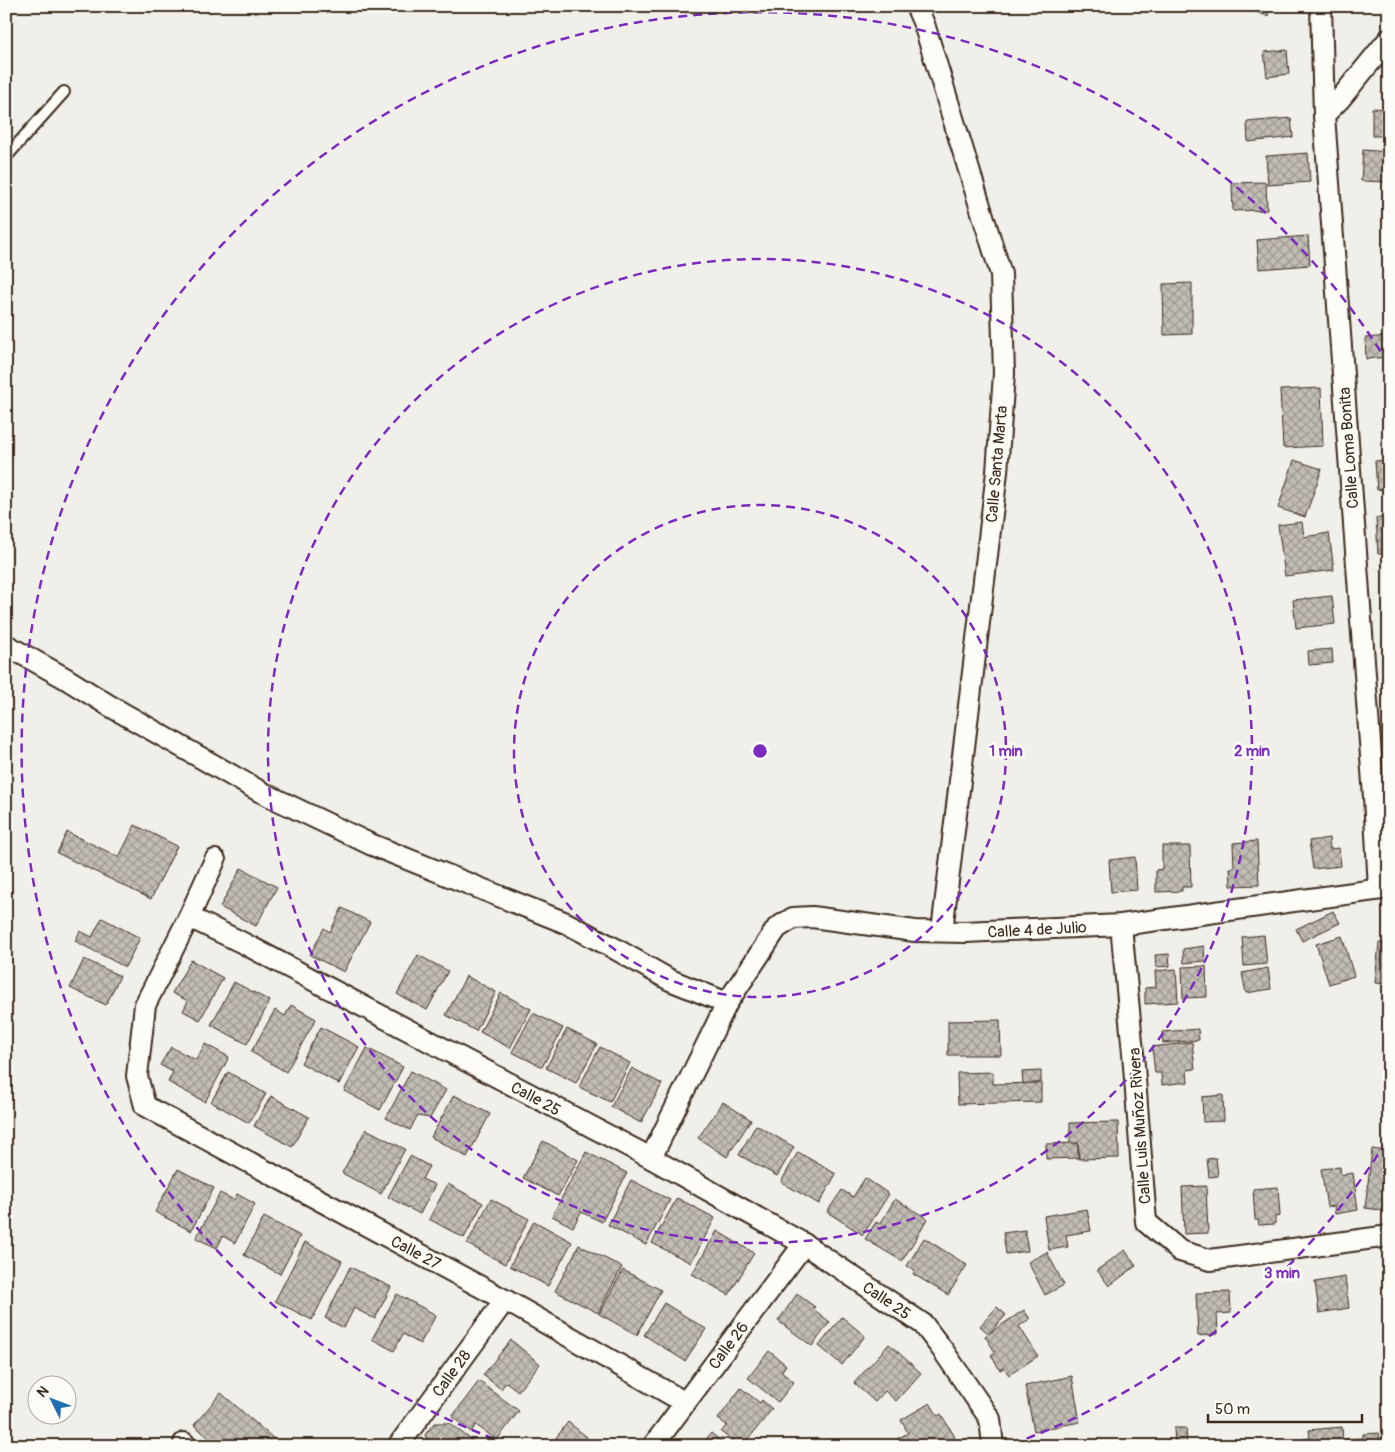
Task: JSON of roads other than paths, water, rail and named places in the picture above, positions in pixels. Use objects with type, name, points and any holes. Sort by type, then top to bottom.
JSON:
[{"type":"street","name":"Calle Santa Marta","points":[[916,6],[924,24],[1001,274],[1004,374],[997,472],[942,932]]},
{"type":"street","name":"Calle Loma Bonita","points":[[1321,6],[1324,115],[1374,797],[1384,888]]},
{"type":"street","points":[[1324,115],[1340,99],[1389,39]]},
{"type":"street","points":[[6,645],[260,792],[370,844],[566,923],[670,980],[727,1003],[651,1158]]},
{"type":"street","points":[[188,917],[215,860]]},
{"type":"street","name":"Calle 4 de Julio","points":[[727,1003],[777,928],[792,918],[812,917],[915,931],[942,932],[1121,925],[1384,888]]},
{"type":"street","name":"Calle 27","points":[[188,917],[145,1005],[137,1076],[145,1106],[504,1300],[684,1402]]},
{"type":"street","name":"Calle 25","points":[[188,917],[249,947],[651,1158],[804,1244],[923,1324],[942,1348],[990,1419],[993,1446]]},
{"type":"street","name":"Calle Luis Muñoz Rivera","points":[[1121,925],[1146,1222],[1180,1251],[1210,1260],[1389,1236]]},
{"type":"street","name":"Calle 26","points":[[653,1446],[684,1402],[804,1244]]},
{"type":"street","name":"Calle 28","points":[[398,1446],[504,1300]]},
{"type":"lane","points":[[6,156],[64,92]]}]
